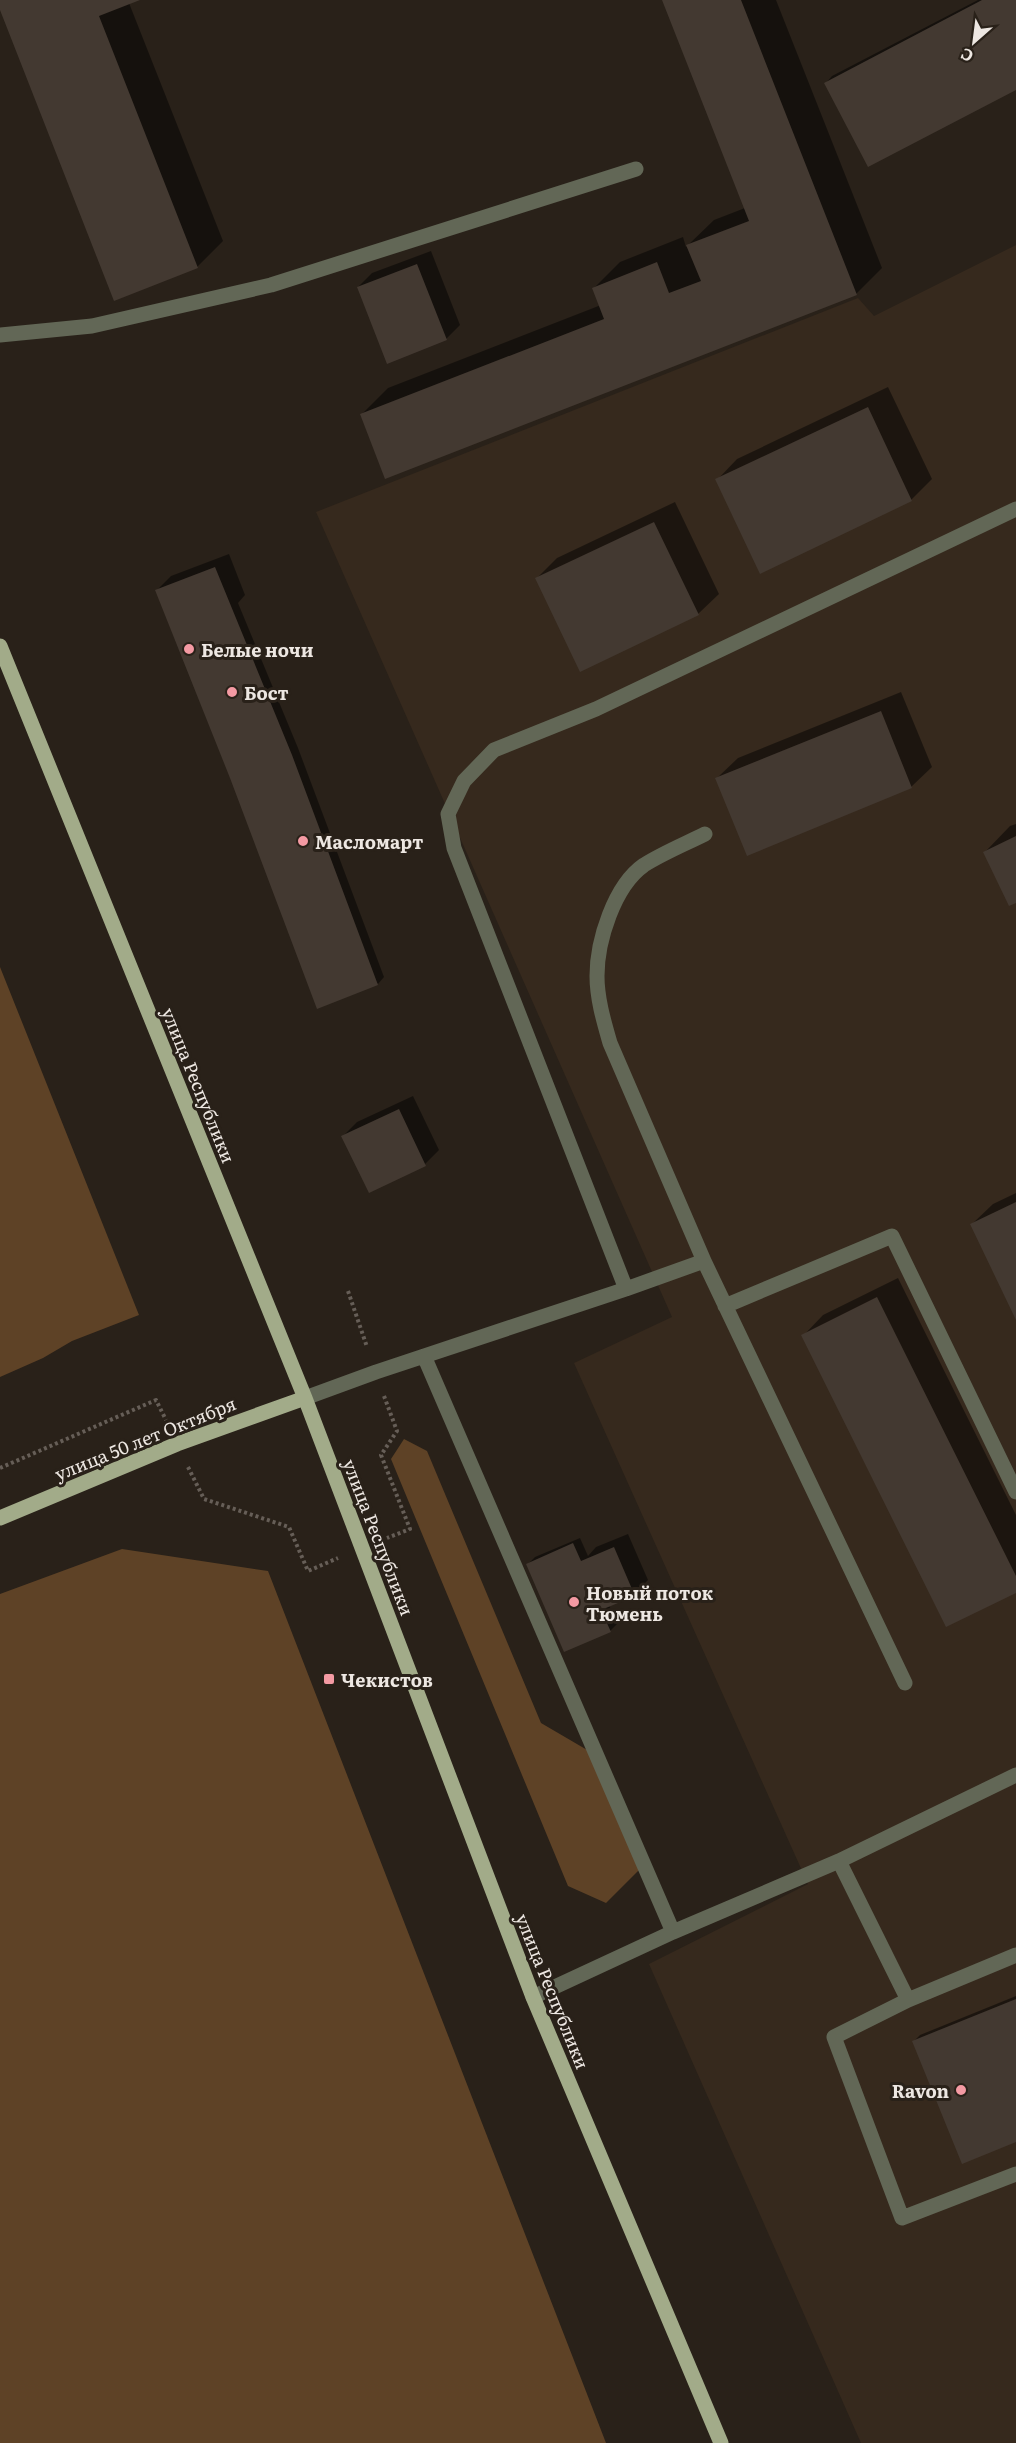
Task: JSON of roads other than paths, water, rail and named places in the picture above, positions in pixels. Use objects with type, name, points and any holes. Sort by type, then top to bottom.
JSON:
[{"type":"main road","name":"улица Республики","points":[[0,646],[305,1398],[532,1997],[721,2443]]},
{"type":"main road","name":"улица 50 лет Октября","points":[[0,1518],[177,1444],[305,1398]]},
{"type":"lane","points":[[0,335],[93,326],[272,285],[636,169]]},
{"type":"lane","points":[[626,1289],[454,848],[448,814],[464,780],[494,750],[596,709],[1016,509]]},
{"type":"lane","points":[[705,834],[643,866],[621,891],[604,927],[597,975],[601,1011],[610,1044],[725,1306],[905,1683]]},
{"type":"lane","points":[[725,1306],[892,1236],[1016,1491]]},
{"type":"lane","points":[[305,1398],[705,1261]]},
{"type":"lane","points":[[424,1356],[673,1932]]},
{"type":"lane","points":[[532,1997],[673,1932],[839,1861],[1016,1775]]},
{"type":"lane","points":[[839,1861],[908,2000]]},
{"type":"lane","points":[[1016,1955],[908,2000],[834,2037],[902,2218],[1016,2174]]},
{"type":"place","name":"Белые ночи","points":[[189,649]]},
{"type":"place","name":"Бост","points":[[232,692]]},
{"type":"place","name":"Масломарт","points":[[303,841]]},
{"type":"place","name":"Новый поток Тюмень","points":[[574,1602]]},
{"type":"place","name":"Чекистов","points":[[329,1679]]},
{"type":"place","name":"Ravon","points":[[961,2090]]}]
